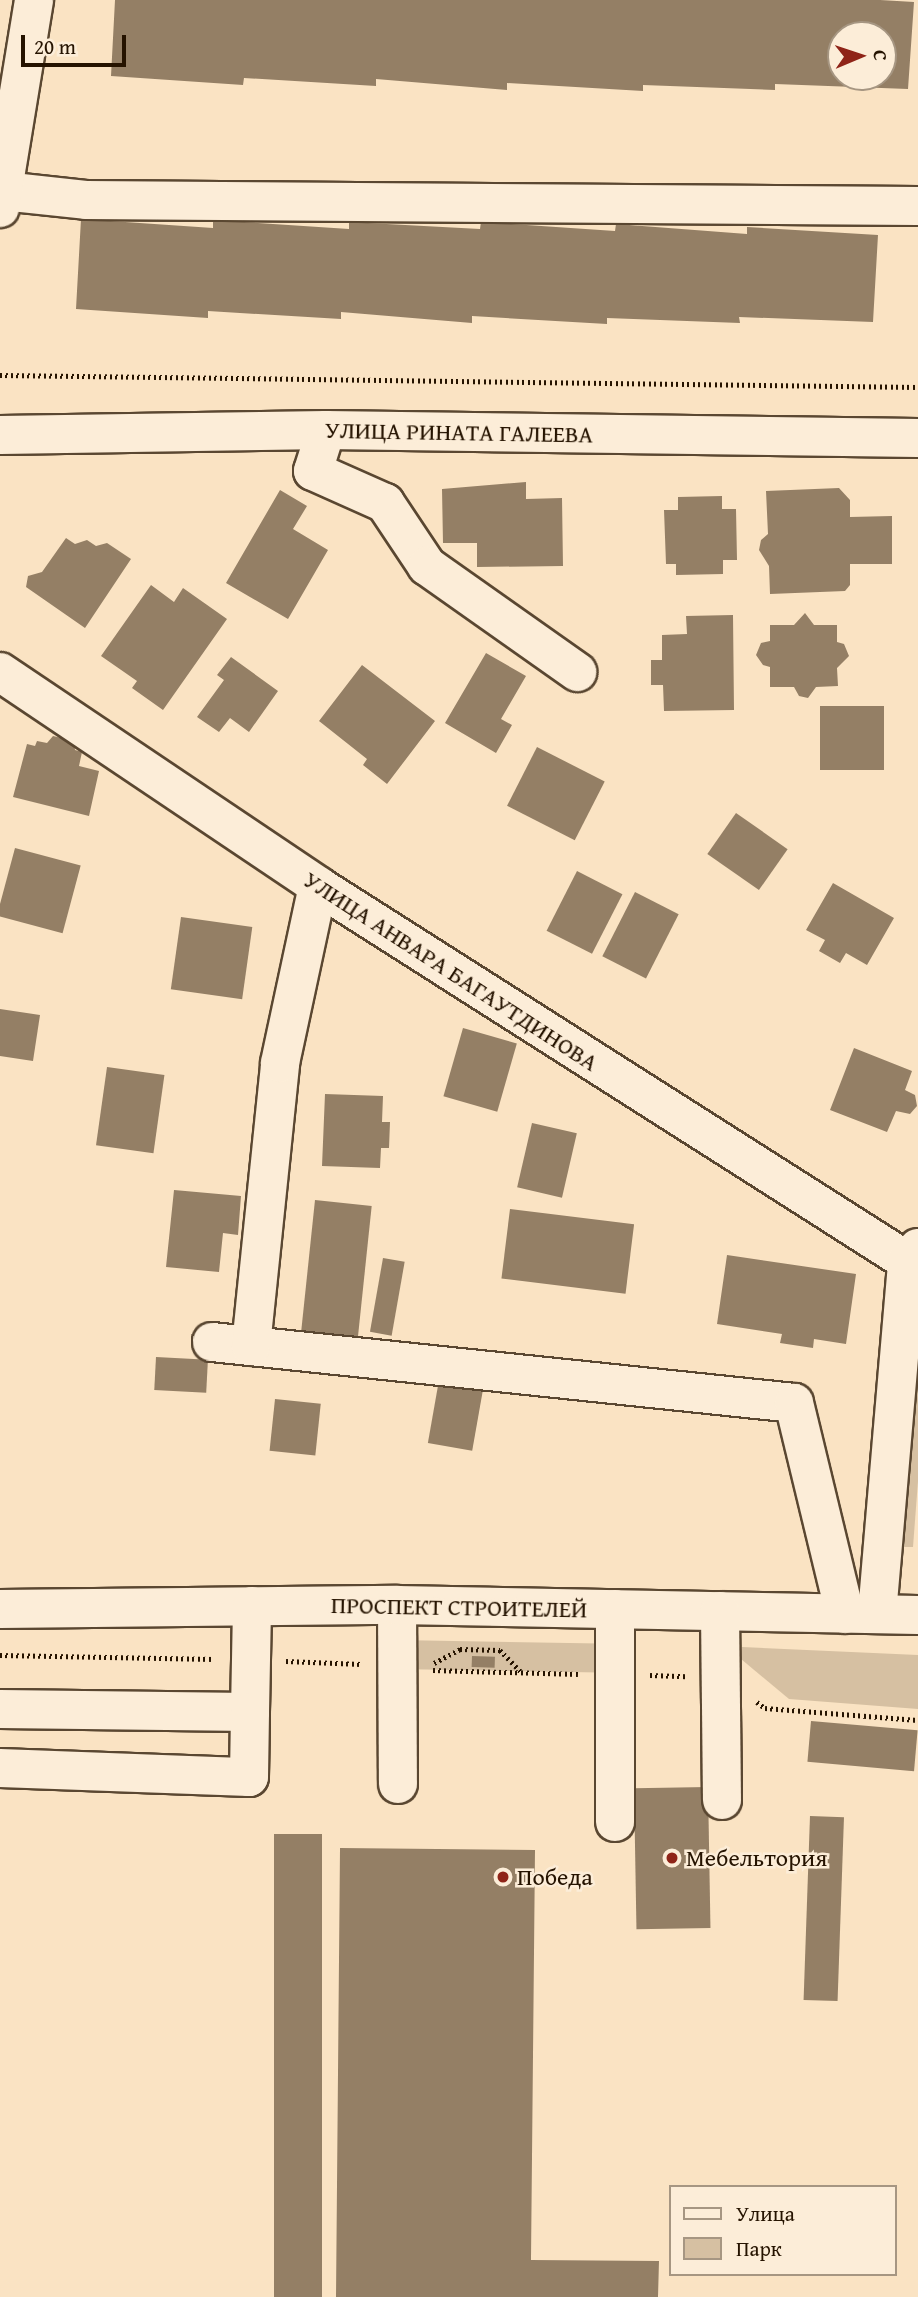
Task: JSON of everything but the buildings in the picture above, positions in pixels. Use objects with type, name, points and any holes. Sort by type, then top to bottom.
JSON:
[{"type":"street","points":[[34,0],[1,200],[918,206]]},
{"type":"street","points":[[326,430],[313,471],[385,503],[427,566],[577,672]]},
{"type":"street","name":"УЛИЦА РИНАТА ГАЛЕЕВА","points":[[0,435],[326,430],[918,438]]},
{"type":"street","name":"УЛИЦА АНВАРА БАГАУТДИНОВА","points":[[0,672],[318,887],[913,1255]]},
{"type":"street","points":[[251,1346],[280,1063],[318,887]]},
{"type":"street","points":[[861,1614],[913,1255]]},
{"type":"street","points":[[212,1342],[794,1404],[861,1614]]},
{"type":"street","points":[[397,1605],[410,1669],[398,1784]]},
{"type":"street","name":"ПРОСПЕКТ СТРОИТЕЛЕЙ","points":[[0,1609],[397,1605],[918,1615]]},
{"type":"street","points":[[0,1768],[248,1776],[252,1606]]},
{"type":"street","points":[[615,1609],[615,1822]]},
{"type":"street","points":[[720,1611],[722,1800]]},
{"type":"street","points":[[0,1709],[250,1712]]},
{"type":"path","points":[[0,375],[918,387]]},
{"type":"path","points":[[0,1656],[251,1660],[410,1669],[522,1673],[500,1650],[460,1649],[410,1669]]},
{"type":"green space","points":[[918,1284],[918,1481],[913,1547],[893,1547]]},
{"type":"green space","points":[[397,1640],[615,1644],[614,1673],[396,1669]]},
{"type":"green space","points":[[742,1647],[918,1655],[918,1709],[789,1699],[741,1659]]},
{"type":"place","name":"Мебельтория","points":[[672,1858]]},
{"type":"place","name":"Победа","points":[[503,1877]]}]
